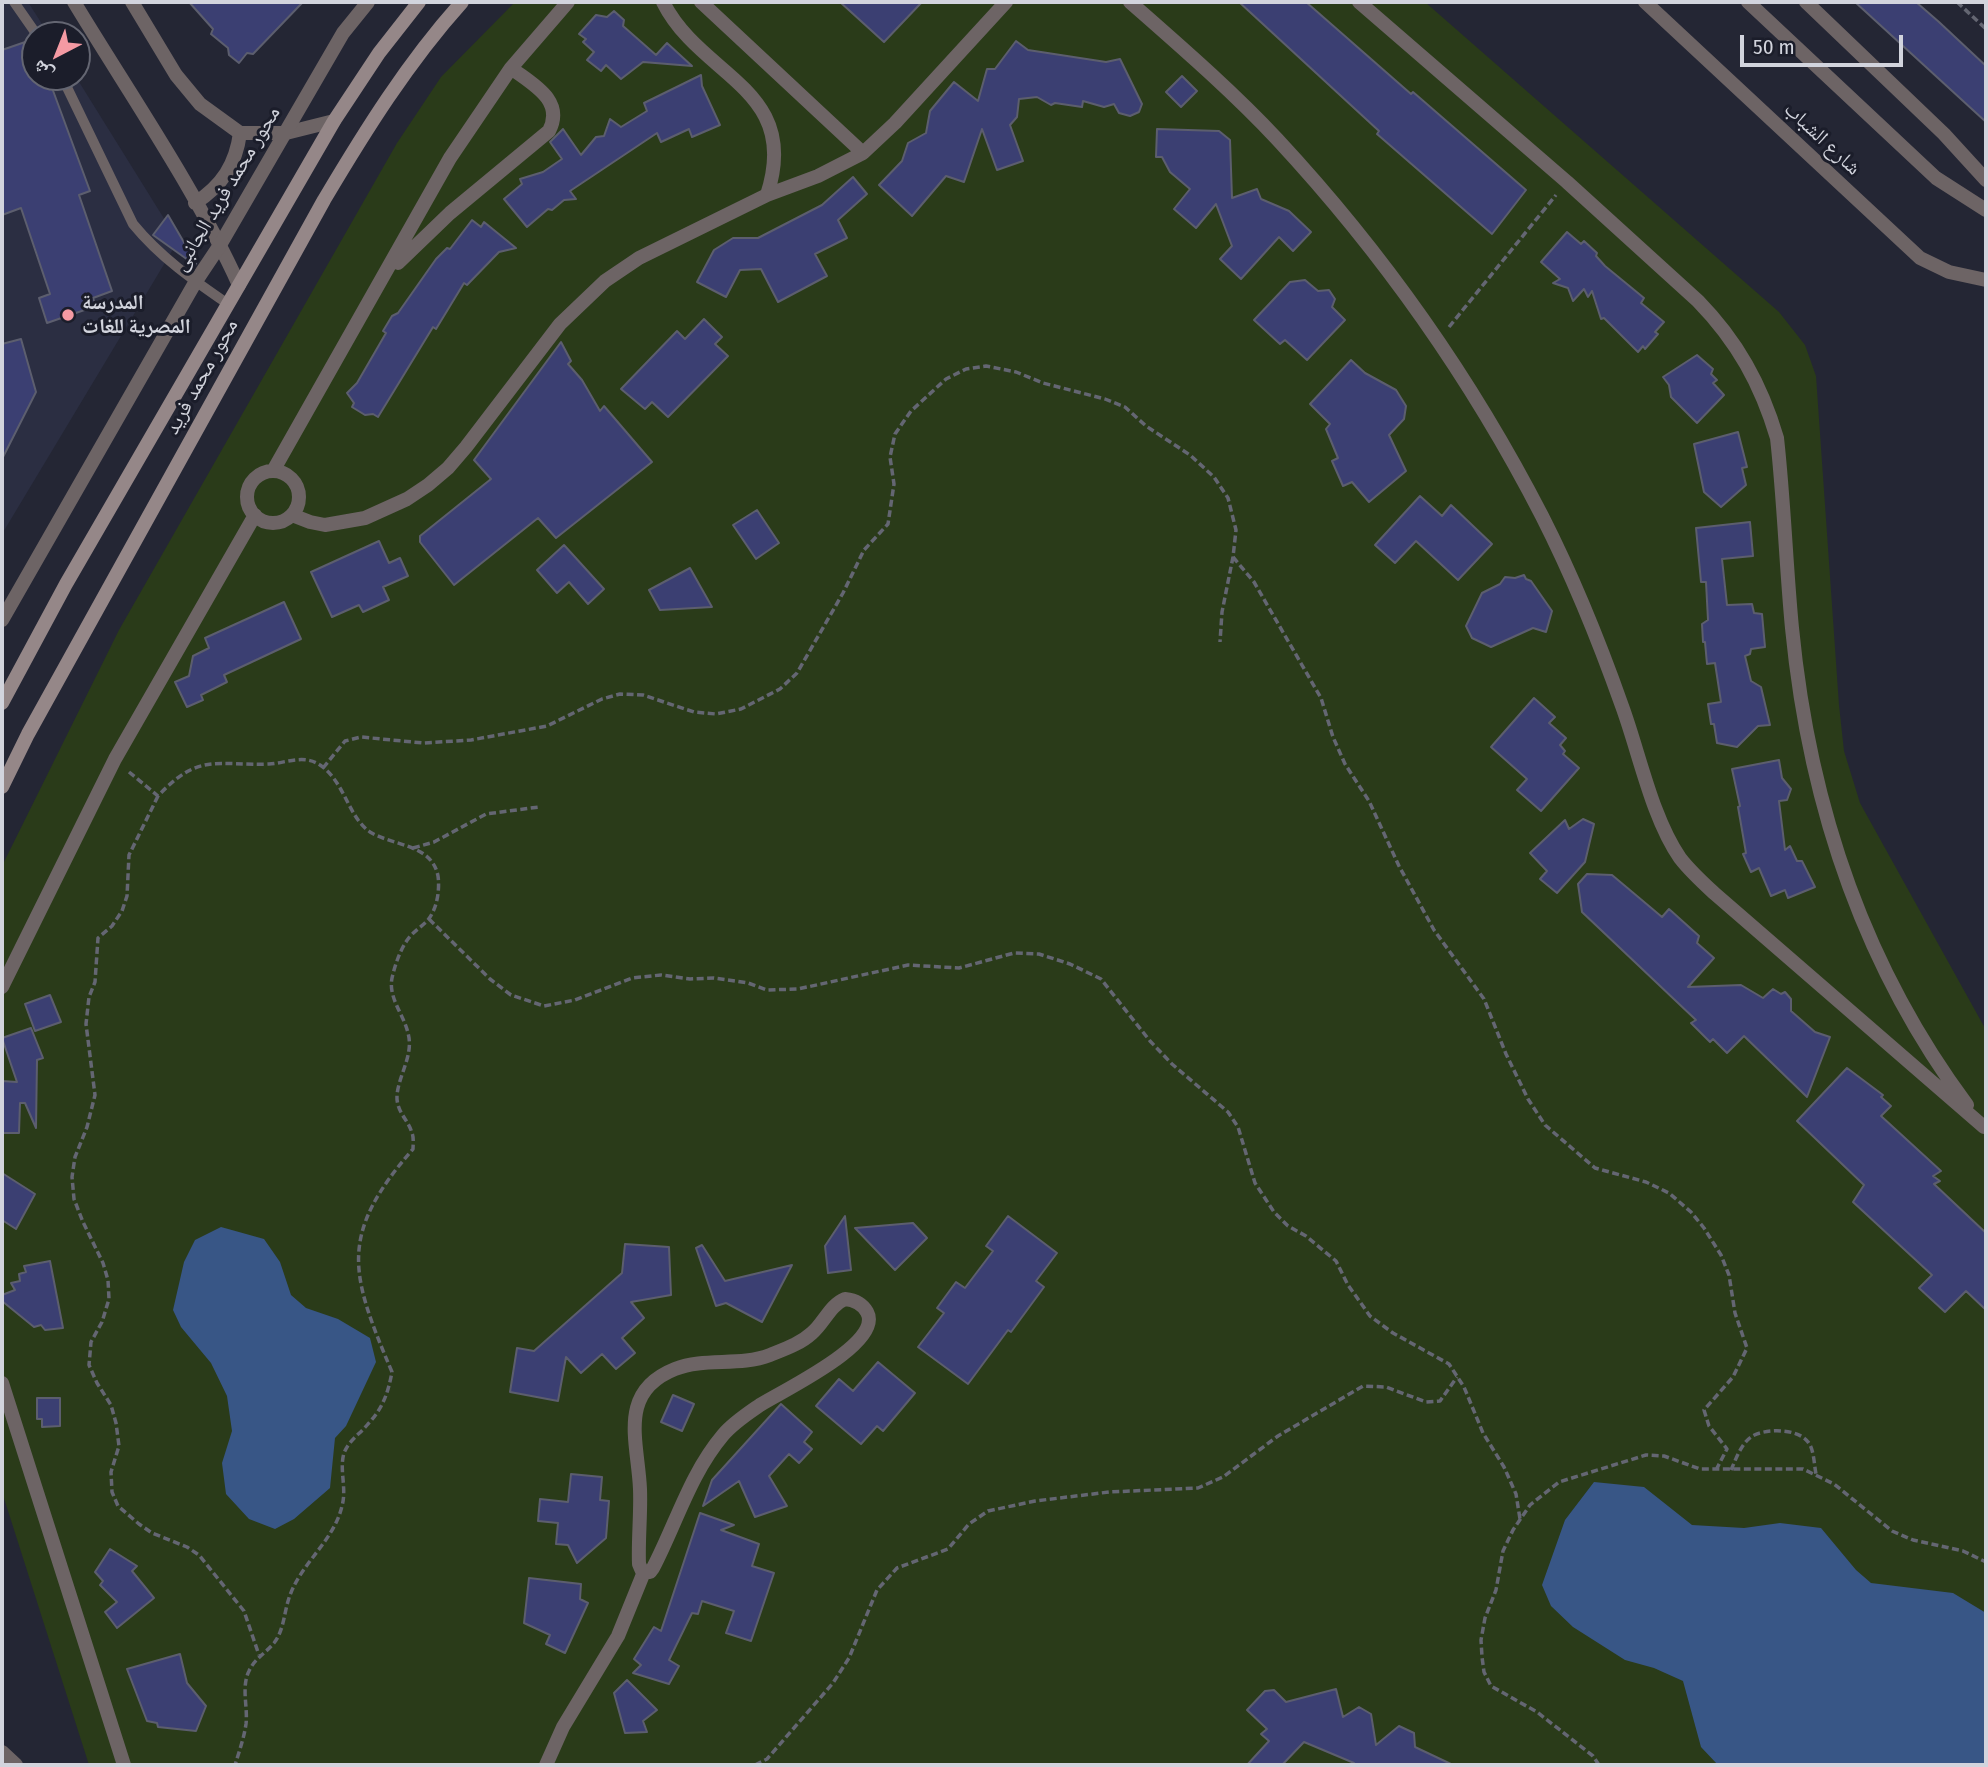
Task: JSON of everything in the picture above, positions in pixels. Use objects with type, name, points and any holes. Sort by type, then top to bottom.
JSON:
[{"type":"main road","name":"محور محمد فريد","points":[[2,703],[65,584],[334,121],[379,53],[419,2]]},
{"type":"main road","name":"محور محمد فريد","points":[[2,787],[28,734],[324,200],[408,70],[462,2]]},
{"type":"street","points":[[74,2],[220,245],[239,285]]},
{"type":"street","points":[[132,2],[176,75],[200,104],[240,133],[286,133],[334,121]]},
{"type":"street","name":"محور محمد فريد الجانبى","points":[[2,620],[196,281],[220,245],[343,33],[368,2]]},
{"type":"street","points":[[274,471],[450,158],[511,68],[568,2]]},
{"type":"street","points":[[663,2],[682,29],[759,105],[768,121],[776,156],[767,195]]},
{"type":"street","points":[[701,2],[863,153]]},
{"type":"street","points":[[292,515],[326,525],[365,518],[407,499],[428,485],[448,468],[466,447],[537,352],[589,294],[639,258],[767,195],[818,176],[863,153],[895,123],[1006,2]]},
{"type":"street","points":[[1130,2],[1214,76],[1276,138],[1372,250],[1438,340],[1493,427],[1542,517],[1586,611],[1623,707],[1658,812],[1680,857],[1714,893],[1985,1129]]},
{"type":"street","points":[[1359,2],[1567,182],[1717,321],[1748,364],[1777,438],[1792,629],[1814,770],[1832,839],[1856,907],[1885,972],[1925,1044],[1985,1129]]},
{"type":"street","name":"شارع الشباب","points":[[1644,2],[1920,258],[1949,272],[1986,280]]},
{"type":"street","points":[[1748,2],[1936,178],[1986,210]]},
{"type":"street","points":[[1806,2],[1944,134],[1986,180]]},
{"type":"street","points":[[385,276],[450,213],[548,131],[554,115],[549,99],[511,68]]},
{"type":"street","points":[[195,203],[218,186],[226,174],[236,154],[240,133]]},
{"type":"street","points":[[274,471],[283,473],[297,487],[299,497],[292,515],[273,523],[263,521],[255,515],[247,497],[249,486],[255,478],[274,471]]},
{"type":"street","points":[[2,987],[115,760],[255,515]]},
{"type":"street","points":[[845,1299],[857,1302],[865,1309],[869,1320],[863,1337],[832,1362],[759,1405],[725,1433],[697,1472],[653,1568],[650,1572],[645,1572],[639,1567],[639,1484],[633,1432],[636,1411],[644,1391],[676,1368],[760,1359],[784,1350],[812,1334],[838,1302],[845,1299]]},
{"type":"street","points":[[2,1383],[124,1765]]},
{"type":"street","points":[[546,1765],[563,1727],[618,1636],[645,1572]]},
{"type":"street","points":[[2,1752],[16,1765]]},
{"type":"lane","points":[[14,2],[27,21]]},
{"type":"lane","points":[[69,91],[133,224],[159,253],[228,304]]},
{"type":"path","points":[[1957,2],[1986,29]]},
{"type":"path","points":[[1438,340],[1567,182]]},
{"type":"path","points":[[323,768],[345,741],[361,737],[423,743],[471,740],[547,726],[602,699],[620,694],[643,695],[694,712],[716,713],[741,709],[780,689],[797,673],[843,593],[864,550],[888,524],[894,484],[890,457],[895,434],[911,411],[946,379],[966,369],[986,366],[1016,372],[1043,383],[1125,407],[1146,426],[1190,455],[1214,477],[1228,498],[1236,530],[1222,612],[1220,642]]},
{"type":"path","points":[[1233,557],[1254,582],[1321,698],[1345,764],[1369,800],[1399,866],[1434,930],[1484,999],[1506,1054],[1528,1099],[1545,1125],[1595,1168],[1646,1182],[1669,1193],[1704,1228],[1721,1255],[1729,1275],[1735,1313],[1747,1348],[1733,1377],[1704,1410],[1709,1426],[1727,1449],[1716,1470]]},
{"type":"path","points":[[235,1765],[246,1723],[245,1690],[248,1672],[259,1655],[274,1644],[285,1621],[289,1596],[336,1524],[343,1504],[344,1454],[349,1443],[368,1425],[384,1404],[390,1385],[392,1372],[360,1287],[360,1243],[367,1216],[381,1190],[413,1149],[412,1133],[398,1109],[397,1094],[409,1056],[409,1035],[393,996],[391,982],[398,958],[408,939],[429,919],[437,902],[438,875],[426,854],[369,831],[359,821],[336,780],[319,764],[301,759],[269,764],[221,762],[200,766],[173,780],[158,796],[129,855],[127,896],[122,911],[98,938],[95,982],[89,997],[86,1024],[95,1095],[87,1127],[75,1157],[72,1177],[74,1199],[108,1280],[109,1299],[102,1322],[91,1342],[89,1364],[111,1405],[116,1423],[119,1446],[111,1472],[112,1492],[118,1506],[152,1533],[187,1547],[199,1555],[244,1611],[259,1655]]},
{"type":"path","points":[[115,760],[158,796]]},
{"type":"path","points":[[411,848],[434,842],[486,814],[539,807]]},
{"type":"path","points":[[429,919],[490,979],[511,995],[544,1006],[575,1000],[632,978],[661,975],[748,983],[767,990],[798,989],[908,965],[959,968],[1014,953],[1039,954],[1070,964],[1101,979],[1150,1041],[1172,1064],[1228,1112],[1238,1127],[1255,1184],[1275,1212],[1289,1226],[1306,1236],[1336,1261],[1348,1285],[1370,1317],[1449,1364],[1464,1387],[1483,1433],[1504,1467],[1516,1494],[1520,1519]]},
{"type":"path","points":[[755,1765],[767,1759],[833,1683],[849,1658],[877,1590],[897,1568],[948,1549],[969,1524],[988,1511],[1035,1501],[1109,1492],[1198,1488],[1223,1477],[1278,1436],[1363,1387],[1386,1387],[1426,1402],[1440,1401],[1458,1377]]},
{"type":"path","points":[[1731,1470],[1749,1438],[1760,1432],[1789,1432],[1806,1439],[1811,1445],[1816,1474]]},
{"type":"path","points":[[1600,1765],[1593,1756],[1537,1712],[1491,1686],[1484,1672],[1481,1640],[1485,1618],[1496,1590],[1503,1550],[1530,1505],[1559,1482],[1646,1455],[1664,1456],[1686,1466],[1716,1470],[1803,1469],[1834,1484],[1892,1531],[1962,1551],[1986,1562]]},
{"type":"shaded area","name":"المدرسة المصرية للغات","points":[[2,2],[28,2],[40,21],[21,21],[21,91],[85,91],[178,241],[2,534]]},
{"type":"green space","points":[[515,2],[1425,2],[1779,312],[1805,345],[1816,376],[1844,751],[1860,803],[1986,1030],[1986,1765],[89,1765],[2,1492],[2,866],[119,630],[397,143],[441,77]]},
{"type":"water","points":[[221,1227],[264,1239],[280,1262],[291,1295],[306,1308],[338,1319],[370,1338],[376,1362],[346,1426],[335,1438],[330,1488],[294,1519],[275,1529],[249,1519],[226,1494],[222,1463],[232,1431],[227,1396],[211,1363],[181,1327],[173,1310],[184,1262],[195,1240]]},
{"type":"water","points":[[1594,1482],[1644,1487],[1692,1525],[1744,1528],[1780,1523],[1821,1528],[1856,1570],[1871,1583],[1953,1593],[1986,1613],[1986,1765],[1718,1765],[1701,1747],[1683,1681],[1654,1668],[1625,1660],[1573,1627],[1551,1606],[1542,1585],[1565,1520]]},
{"type":"building","points":[[189,2],[303,2],[253,54],[247,53],[239,63],[229,55],[228,48],[211,34],[213,29]]},
{"type":"building","points":[[840,2],[922,2],[884,42]]},
{"type":"building","points":[[1239,2],[1306,2],[1526,190],[1492,234],[1377,134],[1379,131]]},
{"type":"building","points":[[1855,2],[1916,2],[1939,22],[1986,66],[1986,122]]},
{"type":"building","points":[[614,11],[624,20],[623,26],[656,55],[667,43],[692,66],[643,62],[621,79],[606,65],[601,71],[587,60],[594,52],[583,42],[586,39],[579,34],[596,15],[607,17]]},
{"type":"building","points":[[1016,41],[1028,50],[1106,62],[1120,59],[1142,104],[1139,112],[1130,116],[1119,113],[1114,104],[1104,107],[1083,101],[1082,107],[1055,103],[1051,105],[1037,97],[1019,99],[1017,117],[1010,125],[1023,161],[997,170],[982,129],[964,182],[946,176],[912,216],[879,185],[902,161],[908,143],[926,133],[930,111],[954,82],[978,101],[987,69],[995,69]]},
{"type":"building","points":[[21,43],[21,91],[53,91],[90,191],[79,195],[112,291],[93,298],[96,306],[47,323],[39,298],[50,294],[21,208],[2,215],[2,50]]},
{"type":"building","points":[[701,75],[702,86],[720,125],[692,137],[689,129],[661,142],[657,133],[570,191],[576,199],[564,200],[552,210],[548,209],[527,227],[504,199],[522,184],[520,179],[543,172],[562,159],[550,142],[563,129],[581,155],[596,137],[604,136],[610,119],[621,127],[647,111],[644,103]]},
{"type":"building","points":[[1182,76],[1197,91],[1181,107],[1166,92]]},
{"type":"building","points":[[1157,129],[1219,131],[1230,140],[1232,198],[1257,189],[1261,199],[1289,211],[1311,232],[1293,251],[1279,237],[1241,279],[1220,259],[1232,246],[1216,204],[1196,228],[1174,209],[1190,189],[1170,172],[1162,157],[1156,157]]},
{"type":"building","points":[[853,177],[867,194],[838,220],[847,238],[815,254],[827,276],[778,302],[761,269],[740,270],[726,297],[697,282],[714,250],[733,238],[758,238],[822,205]]},
{"type":"building","points":[[168,215],[196,263],[195,265],[153,235]]},
{"type":"building","points":[[472,220],[481,227],[484,222],[516,248],[499,252],[467,285],[464,283],[436,329],[433,327],[378,417],[373,414],[365,415],[352,407],[354,403],[347,393],[357,383],[386,333],[383,331],[392,316],[398,313],[436,259],[447,248],[450,249]]},
{"type":"building","points":[[1567,232],[1581,244],[1584,241],[1597,253],[1596,256],[1605,266],[1644,298],[1641,303],[1664,322],[1645,349],[1643,346],[1638,352],[1604,318],[1601,319],[1592,291],[1588,297],[1584,289],[1573,301],[1568,288],[1553,283],[1560,279],[1541,262]]},
{"type":"building","points":[[1305,280],[1318,291],[1329,290],[1335,299],[1332,307],[1345,320],[1307,360],[1285,340],[1280,344],[1254,320],[1290,282]]},
{"type":"building","points":[[704,319],[722,337],[715,344],[728,356],[668,417],[652,402],[645,409],[621,389],[677,331],[685,339]]},
{"type":"building","points":[[21,339],[36,392],[2,459],[2,344]]},
{"type":"building","points":[[561,342],[571,361],[568,364],[582,380],[600,411],[604,406],[652,462],[556,538],[538,518],[454,585],[420,542],[420,536],[491,479],[474,460]]},
{"type":"building","points":[[1697,355],[1713,369],[1711,374],[1717,380],[1713,383],[1724,395],[1697,423],[1671,397],[1669,385],[1663,377]]},
{"type":"building","points":[[1351,360],[1365,373],[1396,390],[1406,406],[1404,419],[1389,435],[1406,471],[1369,502],[1352,482],[1343,486],[1332,461],[1338,458],[1326,429],[1330,424],[1310,404]]},
{"type":"building","points":[[1738,432],[1747,467],[1742,468],[1746,485],[1721,507],[1704,492],[1694,444]]},
{"type":"building","points":[[1420,496],[1442,516],[1451,505],[1492,544],[1458,580],[1416,541],[1395,563],[1375,545]]},
{"type":"building","points":[[757,510],[779,543],[756,559],[733,525]]},
{"type":"building","points":[[1750,522],[1753,556],[1722,559],[1727,605],[1752,604],[1754,613],[1762,614],[1765,647],[1751,649],[1750,654],[1745,656],[1751,681],[1761,687],[1770,725],[1758,726],[1737,747],[1717,743],[1714,724],[1711,724],[1708,704],[1721,702],[1715,663],[1707,664],[1703,642],[1702,624],[1708,620],[1706,582],[1701,582],[1696,528]]},
{"type":"building","points":[[379,541],[389,563],[400,558],[408,576],[383,587],[389,600],[363,612],[359,605],[332,617],[311,572]]},
{"type":"building","points":[[564,545],[604,589],[588,604],[569,582],[557,593],[537,570]]},
{"type":"building","points":[[690,568],[712,607],[660,610],[649,590]]},
{"type":"building","points":[[1524,575],[1552,611],[1546,632],[1533,628],[1491,647],[1472,638],[1466,626],[1482,593],[1500,584],[1505,577]]},
{"type":"building","points":[[284,602],[301,639],[224,675],[227,682],[201,695],[203,700],[187,707],[175,682],[189,676],[193,656],[209,648],[205,638]]},
{"type":"building","points":[[1534,698],[1555,717],[1549,723],[1566,738],[1560,745],[1565,751],[1563,754],[1579,768],[1541,811],[1517,790],[1527,779],[1491,747]]},
{"type":"building","points":[[1779,760],[1782,778],[1791,789],[1787,800],[1779,801],[1785,850],[1790,846],[1797,861],[1802,861],[1815,887],[1788,898],[1785,890],[1771,896],[1759,868],[1751,872],[1743,854],[1746,853],[1738,807],[1740,806],[1732,769]]},
{"type":"building","points":[[1583,819],[1594,824],[1585,862],[1557,893],[1540,879],[1547,871],[1530,853],[1565,820],[1569,829]]},
{"type":"building","points":[[1587,874],[1612,875],[1662,917],[1669,909],[1699,936],[1697,943],[1714,958],[1688,987],[1741,985],[1763,998],[1773,989],[1781,994],[1785,992],[1791,999],[1791,1011],[1815,1032],[1830,1037],[1807,1097],[1744,1036],[1727,1053],[1713,1039],[1710,1042],[1691,1023],[1696,1020],[1582,912],[1578,884]]},
{"type":"building","points":[[50,995],[61,1022],[35,1031],[25,1004]]},
{"type":"building","points":[[31,1028],[43,1058],[37,1060],[36,1128],[25,1103],[20,1103],[19,1133],[2,1133],[2,1081],[17,1082],[2,1038]]},
{"type":"building","points":[[1847,1068],[1883,1095],[1881,1097],[1891,1106],[1881,1116],[1941,1171],[1933,1176],[1940,1181],[1934,1184],[1986,1233],[1986,1310],[1966,1291],[1945,1312],[1919,1288],[1932,1275],[1853,1202],[1864,1185],[1797,1121]]},
{"type":"building","points":[[2,1173],[35,1194],[16,1229],[2,1220]]},
{"type":"building","points":[[845,1216],[851,1270],[828,1273],[825,1246]]},
{"type":"building","points":[[1008,1216],[1057,1253],[1036,1281],[1044,1287],[968,1384],[918,1347],[944,1313],[937,1308],[956,1282],[965,1288],[993,1251],[986,1246]]},
{"type":"building","points":[[913,1223],[927,1238],[895,1270],[855,1228]]},
{"type":"building","points":[[625,1244],[669,1247],[671,1295],[631,1302],[644,1318],[622,1338],[635,1353],[616,1369],[602,1354],[581,1373],[566,1357],[558,1401],[510,1392],[517,1348],[534,1351],[622,1273]]},
{"type":"building","points":[[702,1245],[725,1281],[792,1265],[762,1322],[726,1303],[716,1306],[696,1248]]},
{"type":"building","points":[[50,1261],[63,1328],[45,1330],[41,1325],[34,1327],[2,1301],[2,1295],[15,1290],[11,1283],[20,1281],[19,1274],[26,1272],[24,1266]]},
{"type":"building","points":[[878,1362],[915,1393],[883,1431],[877,1426],[861,1444],[816,1406],[839,1379],[853,1391]]},
{"type":"building","points":[[673,1395],[694,1404],[682,1431],[661,1422]]},
{"type":"building","points":[[37,1398],[60,1398],[60,1426],[42,1427],[42,1419],[37,1419]]},
{"type":"building","points":[[781,1404],[812,1432],[804,1442],[812,1449],[799,1463],[789,1454],[769,1476],[787,1506],[755,1517],[739,1481],[703,1506],[712,1480]]},
{"type":"building","points":[[571,1474],[602,1477],[600,1500],[609,1501],[606,1538],[577,1563],[568,1545],[556,1544],[558,1523],[538,1521],[540,1499],[568,1502]]},
{"type":"building","points":[[700,1513],[734,1525],[721,1530],[759,1544],[752,1566],[774,1573],[751,1641],[726,1633],[734,1611],[702,1601],[698,1614],[692,1613],[669,1660],[679,1666],[669,1684],[633,1673],[641,1665],[634,1659],[654,1627],[661,1631]]},
{"type":"building","points":[[110,1549],[137,1566],[132,1571],[154,1598],[117,1628],[105,1612],[117,1602],[100,1585],[103,1581],[95,1572]]},
{"type":"building","points":[[529,1578],[581,1584],[580,1599],[588,1603],[565,1653],[546,1644],[550,1635],[524,1623]]},
{"type":"building","points":[[180,1654],[187,1683],[206,1706],[196,1731],[158,1727],[157,1723],[147,1721],[127,1669]]},
{"type":"building","points":[[627,1680],[657,1710],[643,1721],[647,1732],[625,1733],[614,1693]]},
{"type":"building","points":[[1336,1689],[1343,1717],[1359,1707],[1371,1714],[1376,1745],[1399,1726],[1414,1733],[1415,1747],[1453,1765],[1351,1765],[1354,1763],[1304,1742],[1282,1765],[1247,1765],[1269,1741],[1261,1734],[1267,1729],[1247,1710],[1265,1691],[1274,1690],[1286,1702]]},
{"type":"place","name":"المدرسة المصرية للغات","points":[[68,315]]}]
